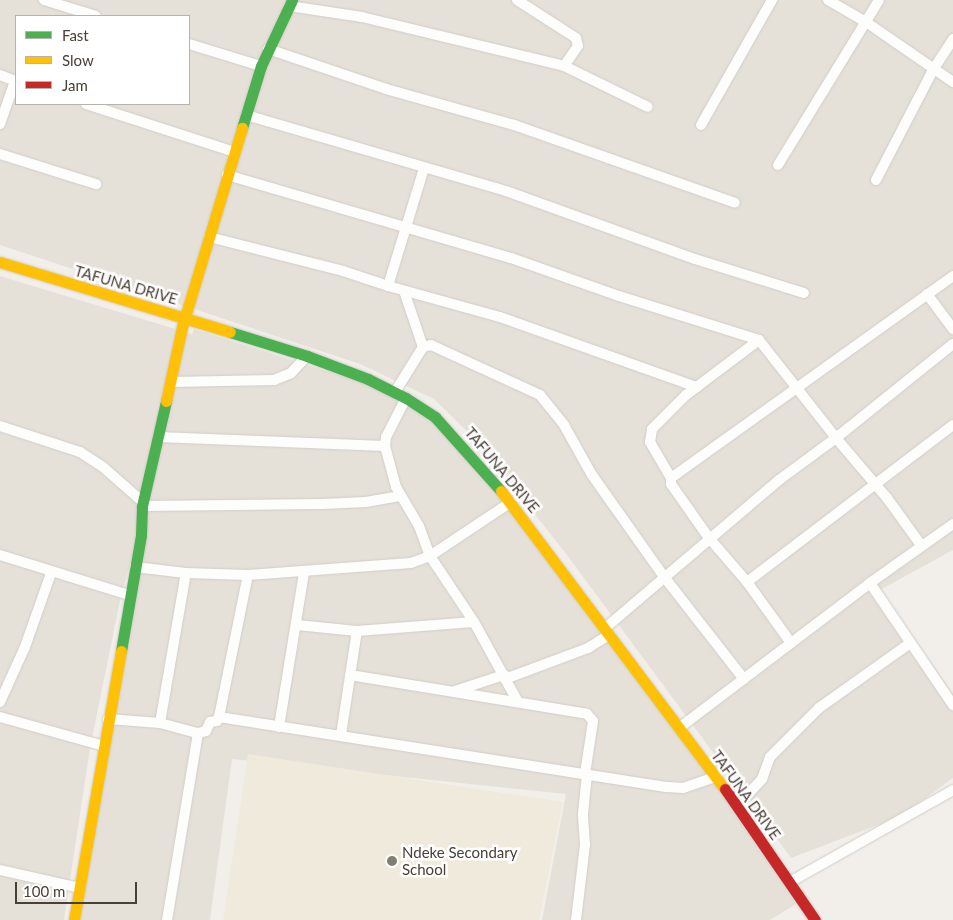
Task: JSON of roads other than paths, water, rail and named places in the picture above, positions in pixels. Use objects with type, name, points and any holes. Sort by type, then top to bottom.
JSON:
[{"type":"main road","points":[[74,920],[141,534],[142,504],[184,318],[261,66],[290,3]]},
{"type":"main road","name":"TAFUNA DRIVE","points":[[0,262],[307,356],[368,379],[401,395],[435,417],[511,502],[737,806],[815,920]]},
{"type":"street","points":[[44,0],[93,15]]},
{"type":"street","points":[[517,0],[576,38],[578,46],[564,66]]},
{"type":"street","points":[[701,125],[772,0]]},
{"type":"street","points":[[828,0],[866,22],[953,82]]},
{"type":"street","points":[[778,165],[879,0]]},
{"type":"street","points":[[290,3],[362,17],[564,66],[648,107]]},
{"type":"street","points":[[876,180],[933,70],[953,39]]},
{"type":"street","points":[[190,44],[261,66]]},
{"type":"street","points":[[268,49],[386,89],[514,125],[735,203]]},
{"type":"street","points":[[0,75],[15,81]]},
{"type":"street","points":[[0,124],[15,84]]},
{"type":"street","points":[[89,105],[235,152]]},
{"type":"street","points":[[246,115],[506,191],[695,259],[804,293]]},
{"type":"street","points":[[0,154],[96,184]]},
{"type":"street","points":[[388,286],[424,168]]},
{"type":"street","points":[[228,175],[511,258],[619,296],[759,340],[874,485],[887,498],[921,545]]},
{"type":"street","points":[[209,237],[343,271],[404,291],[500,317],[696,387]]},
{"type":"street","points":[[671,478],[795,387],[953,276]]},
{"type":"street","points":[[404,291],[424,348]]},
{"type":"street","points":[[927,294],[953,329]]},
{"type":"street","points":[[759,340],[696,387],[652,429],[650,442],[671,478],[671,484],[709,538],[747,582],[791,643]]},
{"type":"street","points":[[452,692],[504,677],[588,648],[709,538],[779,480],[836,438],[953,344]]},
{"type":"street","points":[[518,702],[474,622],[430,556],[418,526],[400,496],[385,446],[387,434],[401,395],[424,348],[431,345],[449,351],[540,395],[564,425],[592,475],[665,578],[744,679]]},
{"type":"street","points":[[171,382],[274,380],[291,373],[307,356]]},
{"type":"street","points":[[747,582],[953,425]]},
{"type":"street","points":[[0,426],[80,452],[109,471],[142,504],[322,504],[366,502],[400,496]]},
{"type":"street","points":[[158,437],[385,446]]},
{"type":"street","points":[[135,567],[186,573],[248,575],[304,573],[412,563],[430,556],[511,502]]},
{"type":"street","points":[[679,728],[921,545],[953,524]]},
{"type":"street","points":[[0,555],[51,573],[129,596]]},
{"type":"street","points":[[0,702],[25,647],[51,573]]},
{"type":"street","points":[[160,723],[186,573]]},
{"type":"street","points":[[279,727],[304,573]]},
{"type":"street","points":[[108,719],[160,723],[198,733],[206,731],[210,722],[217,721],[248,575]]},
{"type":"street","points":[[870,583],[953,705]]},
{"type":"street","points":[[297,625],[357,631],[474,622]]},
{"type":"street","points":[[341,735],[357,631]]},
{"type":"street","points":[[737,806],[762,779],[770,757],[819,708],[910,643]]},
{"type":"street","points":[[350,675],[518,702],[592,717],[583,814],[585,845],[576,920]]},
{"type":"street","points":[[0,717],[104,746]]},
{"type":"street","points":[[219,717],[676,787],[700,784],[715,777]]},
{"type":"street","points":[[167,920],[198,733]]},
{"type":"street","points":[[790,882],[953,790]]},
{"type":"street","points":[[0,870],[80,888]]},
{"type":"place","name":"Ndeke Secondary School","points":[[392,861]]}]
